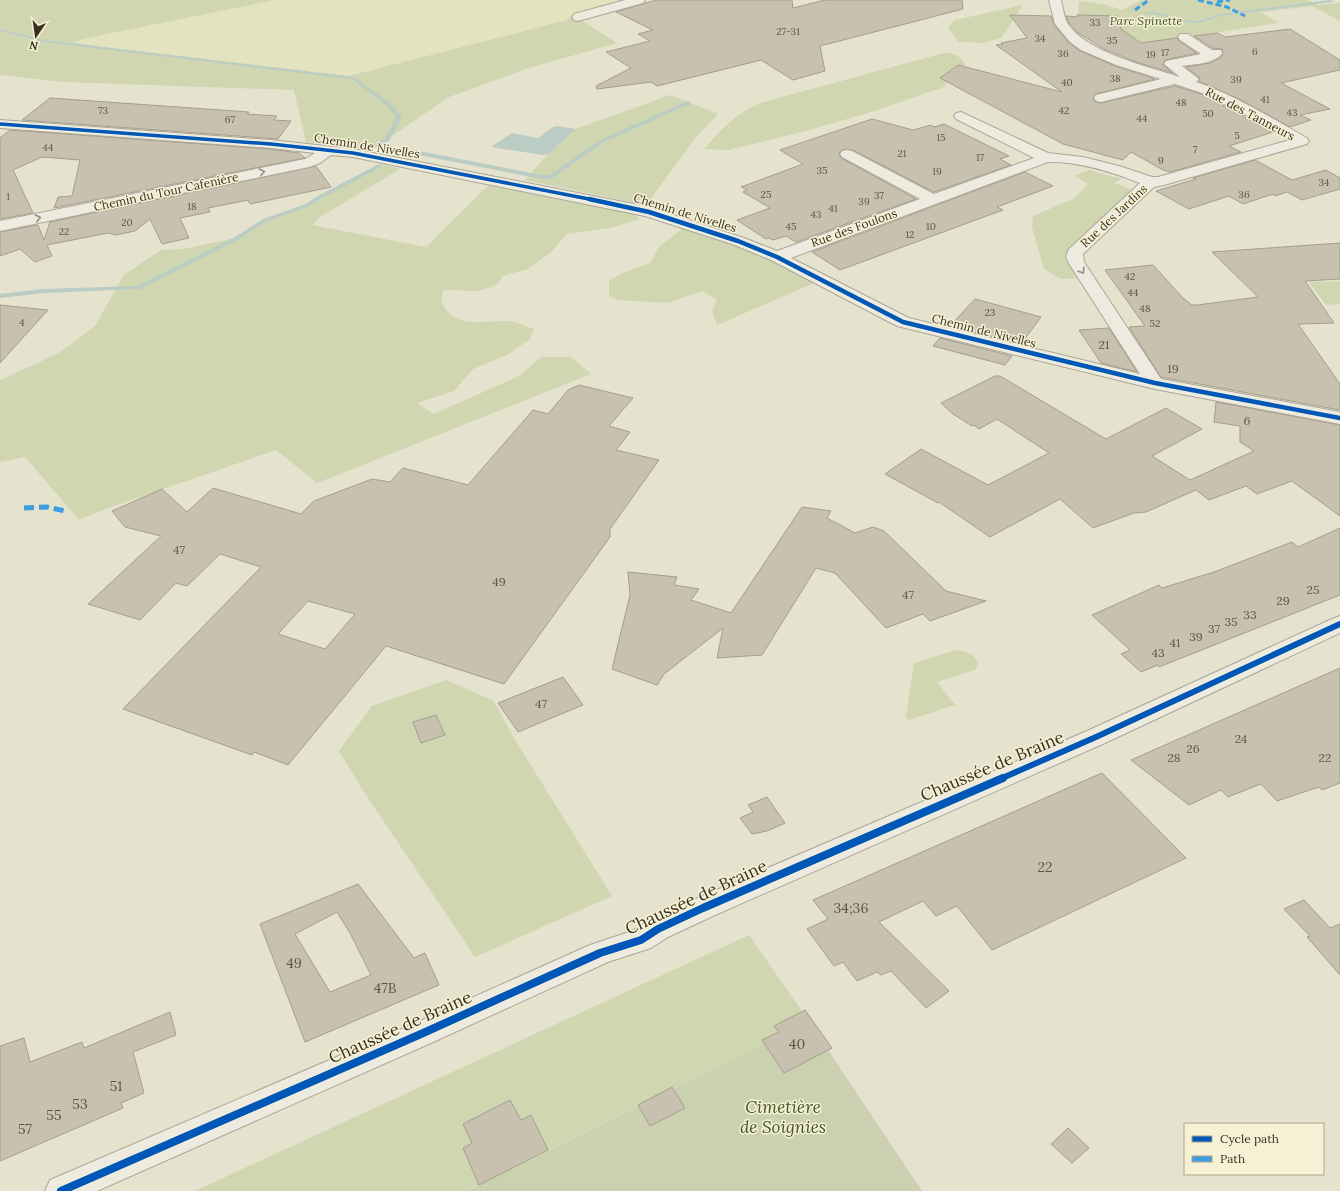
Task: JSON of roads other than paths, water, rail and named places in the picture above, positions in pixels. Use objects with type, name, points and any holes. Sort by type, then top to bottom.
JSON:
[{"type":"street","points":[[578,17],[640,0]]},
{"type":"street","name":"Rue des Tanneurs","points":[[1055,0],[1061,24],[1081,44],[1105,56],[1207,90],[1253,113],[1302,141]]},
{"type":"street","points":[[1184,37],[1213,54],[1209,57],[1171,64],[1207,90]]},
{"type":"street","points":[[1101,98],[1174,80]]},
{"type":"street","name":"Rue des Foulons","points":[[961,116],[1046,158]]},
{"type":"street","name":"Chemin de Nivelles","points":[[0,124],[328,150],[381,158],[648,212],[738,241],[777,257],[903,322],[1155,383],[1340,418]]},
{"type":"street","name":"Rue des Jardins","points":[[1155,383],[1076,262],[1074,256],[1075,252],[1150,182],[1159,182],[1302,141]]},
{"type":"street","name":"Chemin du Tour Cafenière","points":[[0,226],[309,162],[315,160],[328,150]]},
{"type":"street","points":[[847,154],[932,199]]},
{"type":"street","name":"Rue des Foulons","points":[[777,257],[1046,158],[1063,157],[1134,175],[1150,182]]},
{"type":"street","name":"Chaussée de Braine","points":[[61,1191],[421,1034],[600,953],[641,940],[658,929],[704,908],[1096,737],[1340,624]]},
{"type":"waterway","points":[[1147,13],[1161,14],[1179,21],[1200,22],[1220,15],[1332,1]]},
{"type":"waterway","points":[[0,30],[44,41],[353,78],[388,104],[399,117],[387,140],[376,145]]},
{"type":"waterway","points":[[403,150],[542,177],[551,177],[602,141],[688,103]]},
{"type":"waterway","points":[[0,296],[43,291],[138,288],[237,238],[265,220],[308,205],[318,198],[379,166]]},
{"type":"park label","name":"Parc Spinette","points":[[1146,21]]},
{"type":"park label","name":"Cimetière de Soignies","points":[[783,1117]]}]
